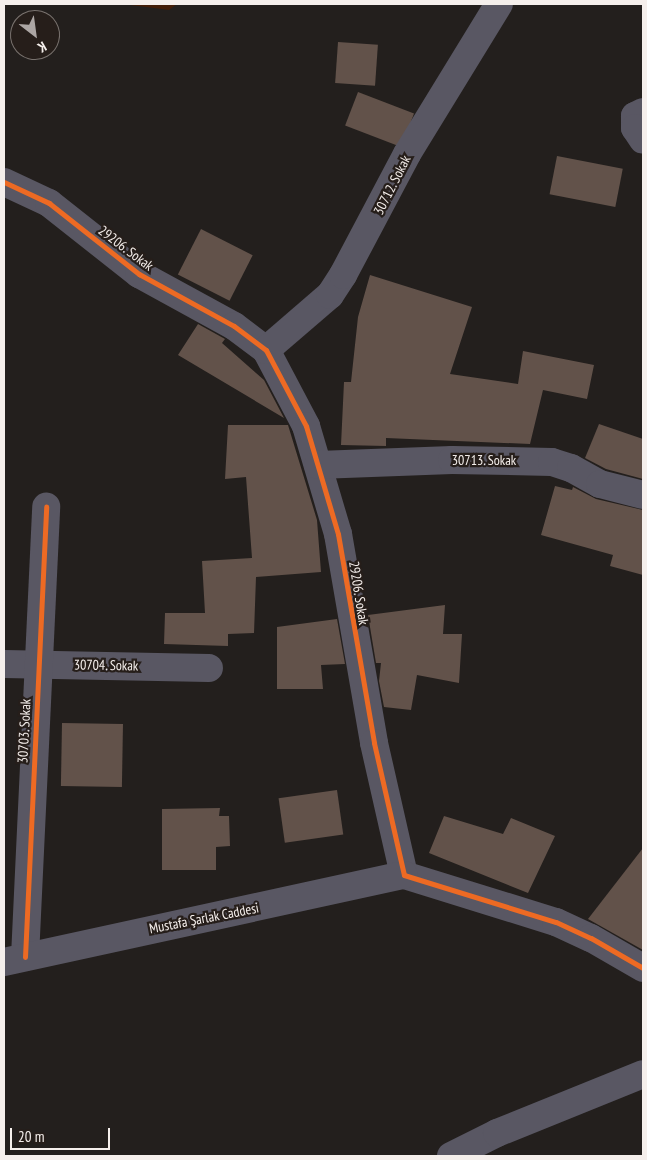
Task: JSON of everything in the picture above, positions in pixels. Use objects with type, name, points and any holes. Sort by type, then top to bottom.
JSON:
[{"type":"street","name":"30712. Sokak","points":[[266,350],[330,295],[343,275],[407,154],[499,4]]},
{"type":"street","points":[[643,112],[635,116],[635,128],[643,140]]},
{"type":"street","name":"29206. Sokak","points":[[4,182],[50,203],[139,274],[234,326],[266,350],[306,426],[338,534],[374,743],[404,875]]},
{"type":"street","name":"30713. Sokak","points":[[318,465],[452,460],[552,462],[571,468],[600,484],[643,495]]},
{"type":"street","name":"30703. Sokak","points":[[14,959],[38,664],[46,506]]},
{"type":"street","name":"30704. Sokak","points":[[4,664],[209,668]]},
{"type":"street","points":[[404,875],[556,922],[592,938],[643,968]]},
{"type":"street","name":"Mustafa Şarlak Caddesi","points":[[14,959],[404,875]]},
{"type":"street","points":[[451,1156],[497,1133],[643,1074]]},
{"type":"shaded area","points":[[123,4],[177,4],[169,10]]},
{"type":"building","points":[[338,42],[378,45],[375,86],[335,83]]},
{"type":"building","points":[[358,92],[414,114],[401,147],[345,126]]},
{"type":"building","points":[[557,156],[623,169],[615,207],[550,194]]},
{"type":"building","points":[[201,229],[253,255],[230,301],[178,274]]},
{"type":"building","points":[[370,275],[472,307],[450,374],[518,384],[523,351],[594,365],[587,399],[543,390],[530,444],[386,438],[386,446],[341,445],[344,382],[351,382],[358,317]]},
{"type":"building","points":[[198,324],[225,339],[222,343],[264,380],[284,418],[178,355]]},
{"type":"building","points":[[599,424],[643,439],[643,479],[606,469],[585,458]]},
{"type":"building","points":[[228,425],[288,425],[317,520],[321,572],[256,577],[254,633],[228,634],[228,646],[164,644],[165,613],[205,613],[202,561],[252,558],[246,477],[225,479]]},
{"type":"building","points":[[555,486],[572,490],[573,487],[596,499],[643,510],[643,575],[610,566],[613,555],[541,535]]},
{"type":"building","points":[[445,605],[443,634],[462,634],[459,683],[417,675],[411,710],[384,707],[379,681],[381,663],[376,663],[368,615]]},
{"type":"building","points":[[337,619],[345,664],[321,665],[323,689],[277,689],[277,627]]},
{"type":"building","points":[[62,723],[123,724],[122,787],[61,786]]},
{"type":"building","points":[[337,790],[343,835],[285,843],[279,798]]},
{"type":"building","points":[[220,808],[219,816],[229,816],[230,846],[216,847],[216,870],[162,870],[162,809]]},
{"type":"building","points":[[444,816],[503,834],[511,818],[555,836],[528,893],[429,853]]},
{"type":"building","points":[[643,848],[643,950],[588,919]]},
{"type":"cycle path","points":[[4,182],[49,203],[139,274],[234,326],[266,350],[306,426],[338,534],[374,743],[404,875],[556,922],[591,938],[643,968]]},
{"type":"cycle path","points":[[25,957],[46,506]]}]
